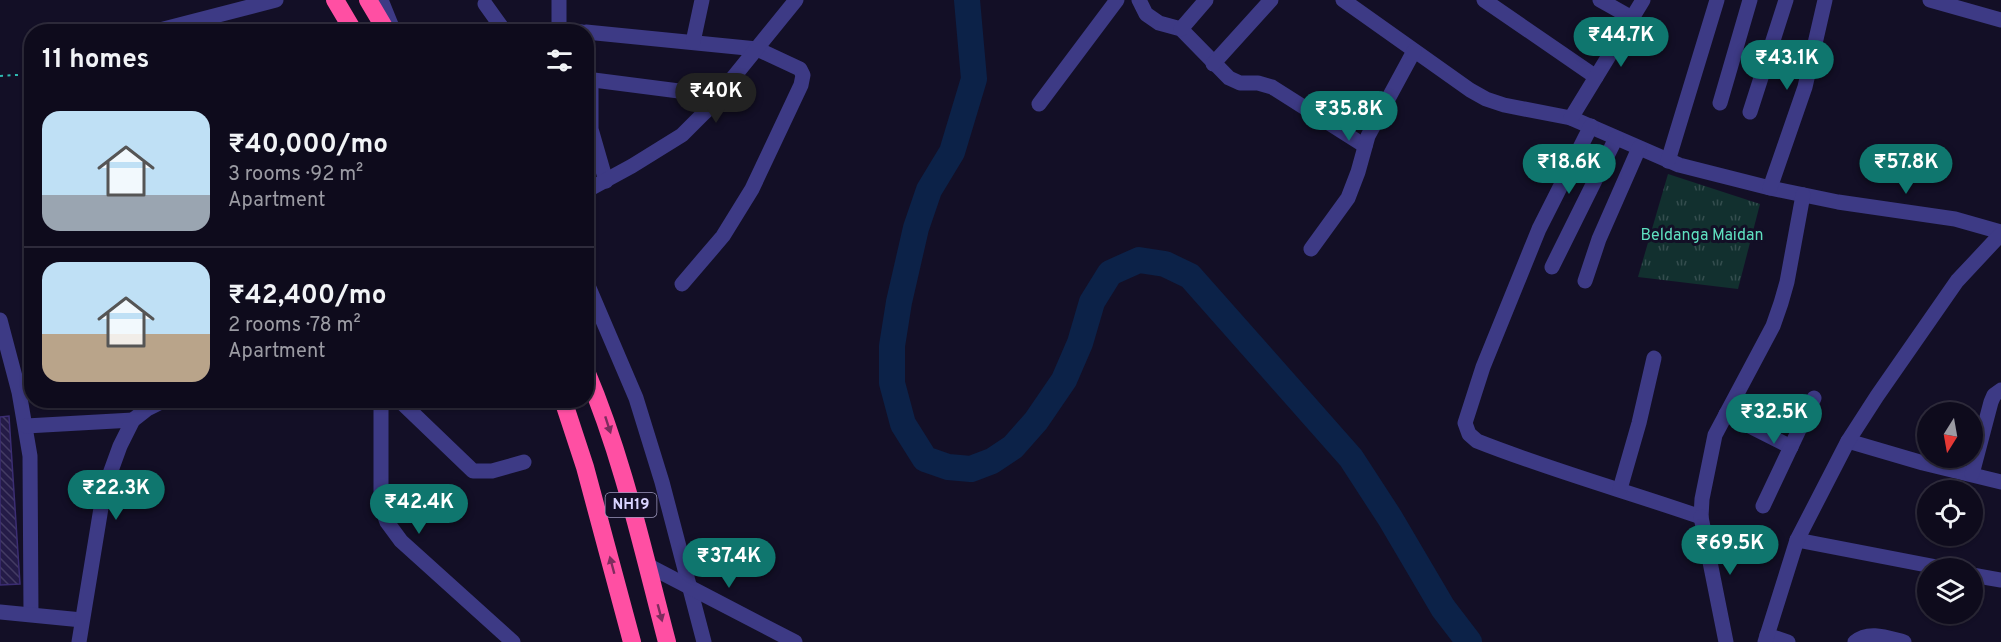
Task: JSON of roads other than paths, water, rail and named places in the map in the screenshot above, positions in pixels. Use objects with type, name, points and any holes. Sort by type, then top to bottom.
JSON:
[{"type":"highway","points":[[335,0],[349,24]]},
{"type":"highway","points":[[368,0],[382,24]]},
{"type":"highway","name":"NH19","points":[[594,389],[603,409],[618,458],[667,642]]},
{"type":"highway","name":"NH19","points":[[566,408],[585,467],[632,642]]},
{"type":"street","points":[[183,24],[276,0]]},
{"type":"street","points":[[381,0],[391,24]]},
{"type":"street","points":[[559,0],[559,24]]},
{"type":"street","points":[[693,42],[702,0]]},
{"type":"street","points":[[594,187],[682,135],[706,111],[796,0]]},
{"type":"street","points":[[1039,104],[1117,0]]},
{"type":"street","points":[[1139,0],[1146,14],[1152,19],[1181,29],[1213,64],[1235,81],[1258,83],[1281,91],[1365,146]]},
{"type":"street","points":[[1181,29],[1206,0]]},
{"type":"street","points":[[1213,64],[1271,0]]},
{"type":"street","points":[[1342,0],[1486,99],[1504,105],[1571,118],[1679,165],[1803,195],[1955,219],[2001,233],[1957,281],[1848,441],[1797,540],[1766,639],[1788,642]]},
{"type":"street","points":[[1484,0],[1596,77]]},
{"type":"street","points":[[1600,0],[1632,18]]},
{"type":"street","points":[[1571,118],[1643,0]]},
{"type":"street","points":[[1668,160],[1717,0]]},
{"type":"street","points":[[1720,103],[1750,0]]},
{"type":"street","points":[[1750,112],[1786,0]]},
{"type":"street","points":[[1770,188],[1805,87],[1825,0]]},
{"type":"street","points":[[1930,0],[2001,20]]},
{"type":"street","points":[[485,4],[499,24]]},
{"type":"street","points":[[594,33],[757,49],[800,69],[803,75],[801,85],[752,189],[723,236],[682,284]]},
{"type":"street","points":[[1311,249],[1348,198],[1377,116],[1414,51]]},
{"type":"street","points":[[594,80],[679,91],[692,95],[706,111]]},
{"type":"street","points":[[1591,126],[1539,229],[1483,367],[1465,423],[1469,435],[1477,441],[1558,471],[1620,489],[1701,517]]},
{"type":"street","points":[[1552,267],[1616,138]]},
{"type":"street","points":[[594,139],[606,181]]},
{"type":"street","points":[[1585,281],[1599,239],[1639,148]]},
{"type":"street","points":[[1726,642],[1701,517],[1702,499],[1715,435],[1773,326],[1781,303],[1803,195]]},
{"type":"street","points":[[594,300],[636,398],[662,482],[704,642]]},
{"type":"street","points":[[0,320],[26,426],[30,468],[31,614]]},
{"type":"street","points":[[1620,489],[1639,423],[1654,358]]},
{"type":"street","points":[[1972,474],[1991,402],[1994,395],[2001,390]]},
{"type":"street","points":[[1763,506],[1814,398]]},
{"type":"street","points":[[79,642],[101,508],[108,479],[120,446],[133,420],[149,408]]},
{"type":"street","points":[[381,408],[381,506],[387,522],[401,541],[513,642]]},
{"type":"street","points":[[407,408],[472,471],[492,471],[524,462]]},
{"type":"street","points":[[1725,414],[1791,447]]},
{"type":"street","points":[[26,426],[133,420]]},
{"type":"street","points":[[1848,441],[1923,463],[2001,482]]},
{"type":"street","points":[[1797,540],[1917,563]]},
{"type":"street","points":[[647,565],[795,642]]},
{"type":"street","points":[[1983,577],[2001,580]]},
{"type":"street","points":[[0,612],[82,620]]},
{"type":"street","points":[[1855,642],[1866,636],[1874,635],[1904,642]]},
{"type":"waterway","points":[[967,0],[974,79],[952,152],[929,190],[916,228],[899,302],[892,346],[892,383],[903,424],[925,459],[948,467],[971,469],[992,461],[1013,447],[1036,421],[1064,380],[1080,343],[1092,302],[1110,273],[1139,260],[1165,264],[1190,276],[1351,458],[1390,518],[1443,608],[1469,642]]},
{"type":"park label","name":"Beldanga Maidan","points":[[1702,236]]}]
